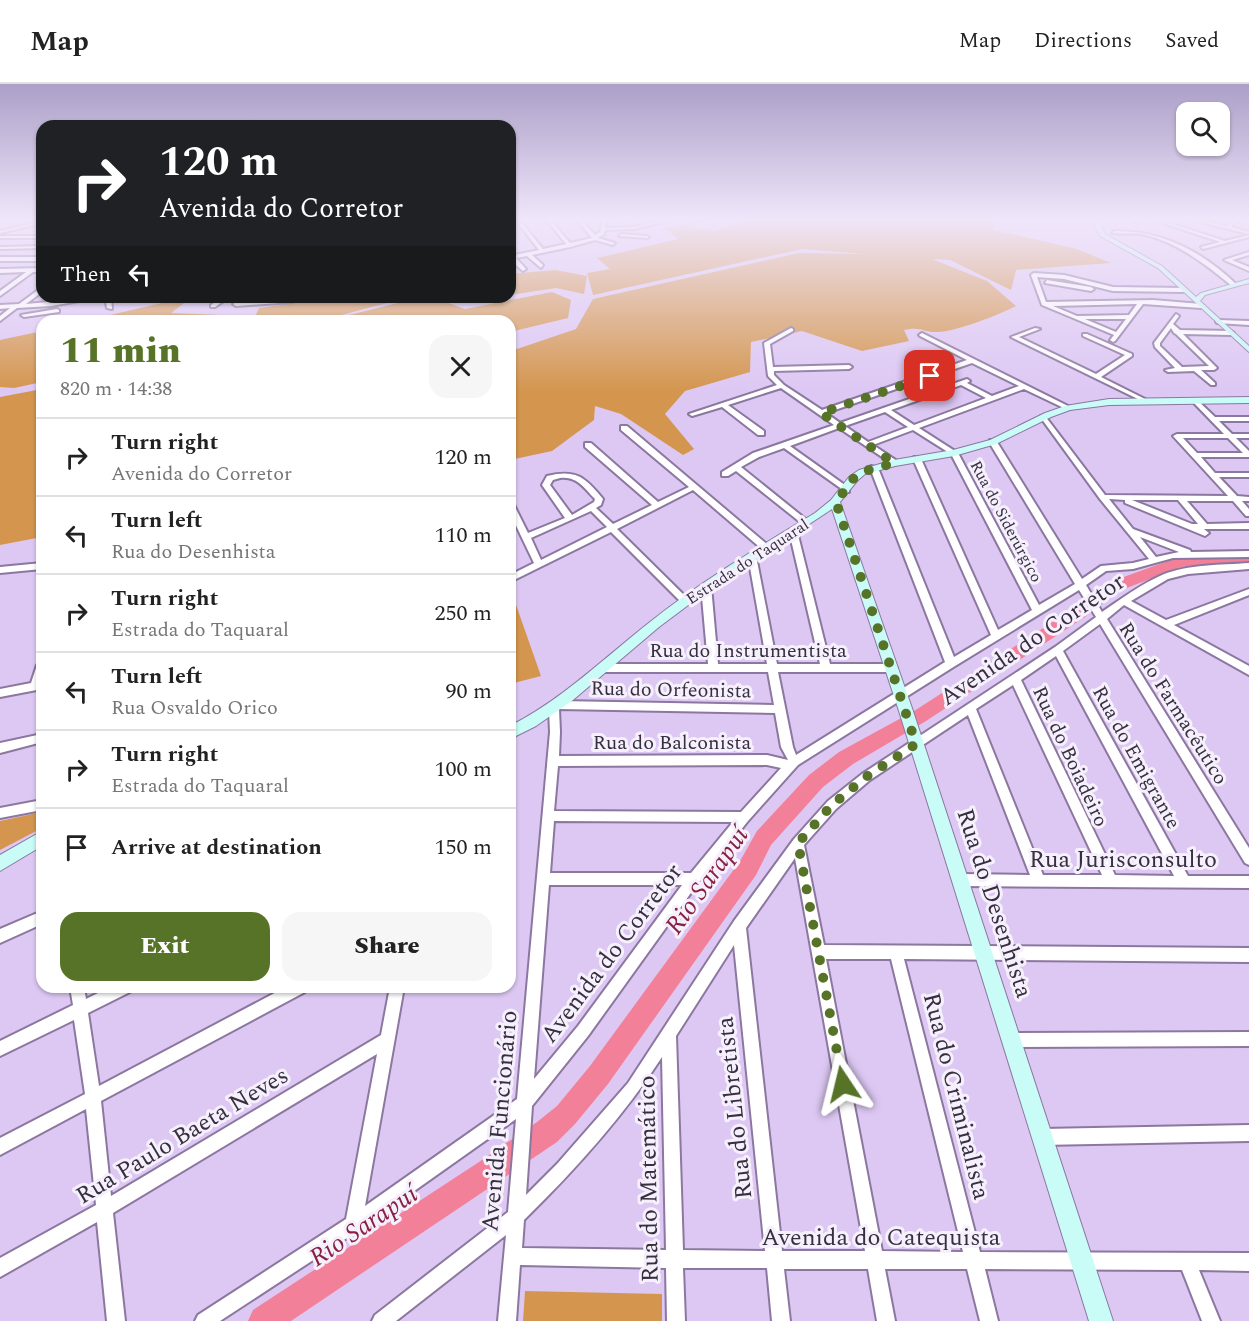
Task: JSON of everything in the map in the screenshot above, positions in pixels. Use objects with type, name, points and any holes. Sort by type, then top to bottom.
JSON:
[{"type":"street","points":[[0,294],[24,276]]},
{"type":"street","points":[[1167,276],[1249,350]]},
{"type":"street","points":[[1222,276],[1234,285]]},
{"type":"street","points":[[1141,303],[1115,337],[1044,304],[1035,278],[1080,288],[1213,291]]},
{"type":"street","points":[[1198,304],[1198,296],[1249,281]]},
{"type":"street","points":[[1176,284],[1197,290]]},
{"type":"street","points":[[0,319],[36,293]]},
{"type":"street","points":[[0,307],[58,303]]},
{"type":"street","points":[[109,303],[110,308]]},
{"type":"street","points":[[213,306],[217,303]]},
{"type":"street","points":[[228,310],[236,304],[254,303]]},
{"type":"street","points":[[1044,304],[1198,304]]},
{"type":"street","points":[[32,306],[22,318],[36,315]]},
{"type":"street","points":[[37,315],[57,311]]},
{"type":"street","points":[[1176,316],[1163,332],[1156,346],[1181,370]]},
{"type":"street","points":[[1071,317],[1129,317]]},
{"type":"street","points":[[1219,322],[1249,323]]},
{"type":"street","points":[[1168,370],[1197,370],[1213,367],[1170,324]]},
{"type":"street","points":[[1037,329],[1014,337],[1146,401]]},
{"type":"street","points":[[1163,332],[1249,329]]},
{"type":"street","points":[[792,330],[767,343],[771,376],[782,386],[894,463]]},
{"type":"street","points":[[922,335],[1068,408]]},
{"type":"street","points":[[1085,335],[1131,356],[1097,377]]},
{"type":"street","points":[[821,413],[974,360]]},
{"type":"street","points":[[769,369],[849,367]]},
{"type":"street","points":[[1197,370],[1213,384]]},
{"type":"street","points":[[725,474],[756,455],[964,382],[991,398]]},
{"type":"street","points":[[692,414],[782,386]]},
{"type":"street","points":[[867,445],[1025,386]]},
{"type":"street","points":[[1194,400],[1249,455]]},
{"type":"street","name":"Estrada do Taquaral","points":[[516,730],[557,707],[706,586],[836,502],[853,479],[862,472],[894,463],[954,453],[993,442],[1043,417],[1068,408],[1109,402],[1249,400]]},
{"type":"street","points":[[723,404],[761,434]]},
{"type":"street","name":"Rua do Siderúrgico","points":[[886,410],[954,453],[1037,610]]},
{"type":"street","points":[[1043,417],[1103,498],[1155,561]]},
{"type":"street","points":[[1214,420],[1249,419]]},
{"type":"street","points":[[624,428],[692,488],[766,548]]},
{"type":"street","points":[[1249,436],[1179,435],[1177,437],[1249,514]]},
{"type":"street","name":"Rua do Farmacêutico","points":[[993,442],[1249,860]]},
{"type":"street","points":[[588,445],[658,507]]},
{"type":"street","points":[[786,446],[846,490]]},
{"type":"street","points":[[1194,455],[1249,455]]},
{"type":"street","points":[[917,459],[996,636]]},
{"type":"street","points":[[736,467],[805,523]]},
{"type":"street","points":[[874,468],[951,663]]},
{"type":"street","points":[[526,537],[570,518],[592,508],[599,501],[597,496],[570,473],[550,478],[546,485],[570,518]]},
{"type":"street","points":[[1213,475],[1249,475]]},
{"type":"street","points":[[516,576],[658,507],[692,488]]},
{"type":"street","points":[[1103,498],[1249,499]]},
{"type":"street","points":[[1121,498],[1190,527],[1205,529],[1249,526]]},
{"type":"street","points":[[1181,499],[1205,529]]},
{"type":"street","name":"Rua do Desenhista","points":[[836,502],[906,711],[1101,1321]]},
{"type":"street","points":[[592,508],[611,530],[685,601]]},
{"type":"street","points":[[516,517],[539,564]]},
{"type":"street","points":[[793,531],[826,668]]},
{"type":"street","points":[[1132,531],[1190,553]]},
{"type":"street","name":"Avenida do Corretor","points":[[204,1321],[353,1224],[525,1103],[583,1031],[694,879],[744,817],[792,764],[1037,610],[1082,589],[1104,568],[1133,566],[1173,555],[1190,553],[1249,554]]},
{"type":"street","points":[[752,556],[792,764]]},
{"type":"street","points":[[0,579],[2,569],[36,566]]},
{"type":"street","name":"Avenida do Corretor","points":[[383,1320],[516,1216],[563,1170],[633,1088],[739,926],[798,843],[832,805],[914,736],[970,709],[1058,650],[1099,614],[1165,577],[1198,569],[1249,566]]},
{"type":"street","points":[[706,586],[713,669]]},
{"type":"street","points":[[1166,624],[1249,592]]},
{"type":"street","points":[[1124,601],[1249,671]]},
{"type":"street","name":"Rua do Emigrante","points":[[1058,650],[1184,881]]},
{"type":"street","name":"Rua do Instrumentista","points":[[604,668],[892,668]]},
{"type":"street","name":"Rua do Boiadeiro","points":[[1015,678],[1111,881]]},
{"type":"street","points":[[0,693],[36,686]]},
{"type":"street","name":"Rua do Orfeonista","points":[[557,707],[781,709]]},
{"type":"street","name":"Avenida Funcionário","points":[[507,1321],[557,707]]},
{"type":"street","points":[[970,709],[1039,881]]},
{"type":"street","points":[[0,748],[36,739]]},
{"type":"street","name":"Rua do Balconista","points":[[552,761],[767,760],[792,764]]},
{"type":"street","points":[[0,813],[36,806]]},
{"type":"street","points":[[547,816],[744,817]]},
{"type":"street","points":[[0,864],[36,842]]},
{"type":"street","points":[[798,843],[886,1321]]},
{"type":"street","points":[[542,879],[694,879]]},
{"type":"street","name":"Rua Jurisconsulto","points":[[960,880],[1249,882]]},
{"type":"street","points":[[0,936],[36,920]]},
{"type":"street","name":"Rua do Libretista","points":[[739,926],[782,1321]]},
{"type":"street","points":[[819,952],[1249,955]]},
{"type":"street","name":"Rua do Criminalista","points":[[896,953],[989,1321]]},
{"type":"street","points":[[78,993],[93,1099],[116,1321]]},
{"type":"street","points":[[0,1048],[113,993]]},
{"type":"street","points":[[0,1148],[289,993]]},
{"type":"street","points":[[353,1224],[397,993]]},
{"type":"street","name":"Rua do Matemático","points":[[669,1036],[676,1321]]},
{"type":"street","points":[[1011,1040],[1249,1040]]},
{"type":"street","name":"Rua Paulo Baeta Neves","points":[[0,1268],[103,1210],[387,1041]]},
{"type":"street","points":[[1042,1137],[1249,1133]]},
{"type":"street","name":"Avenida do Catequista","points":[[513,1256],[673,1261],[1249,1262]]},
{"type":"street","points":[[1187,1261],[1210,1321]]},
{"type":"shaded area","points":[[516,276],[587,276],[584,294],[556,288],[516,294]]},
{"type":"shaded area","points":[[588,276],[681,276],[593,295]]},
{"type":"shaded area","points":[[697,276],[974,276],[987,281],[1016,306],[989,318],[954,329],[936,332],[904,330],[909,341],[862,351],[802,331],[751,342],[750,372],[685,391],[665,414],[694,449],[683,455],[621,414],[595,406],[594,420],[552,451],[516,459],[516,349],[576,329],[593,299]]},
{"type":"shaded area","points":[[982,276],[1015,276],[1011,290]]},
{"type":"shaded area","points":[[552,292],[571,300],[568,318],[516,331],[516,315],[349,315],[398,303],[448,303],[465,309],[496,303],[516,303],[516,299]]},
{"type":"shaded area","points":[[162,303],[184,303],[171,313],[220,315],[110,315]]},
{"type":"shaded area","points":[[296,303],[387,303],[342,315],[256,315],[259,308]]},
{"type":"shaded area","points":[[36,332],[36,383],[14,388],[0,387],[0,340]]},
{"type":"shaded area","points":[[36,390],[36,538],[0,545],[0,397]]},
{"type":"shaded area","points":[[516,605],[541,676],[516,682]]},
{"type":"shaded area","points":[[36,813],[36,831],[0,850],[0,821]]},
{"type":"shaded area","points":[[525,1291],[662,1294],[662,1321],[523,1321]]},
{"type":"waterway","name":"Rio Sarapuí","points":[[264,1321],[489,1172],[547,1132],[566,1115],[599,1075],[748,868],[764,838],[816,781],[846,758],[920,716],[1079,613],[1113,587],[1179,562],[1219,559],[1249,560]]},
{"type":"route","points":[[843,1084],[798,843],[832,805],[866,777],[916,744],[836,502],[853,479],[862,472],[894,463],[821,413],[930,376]]}]
